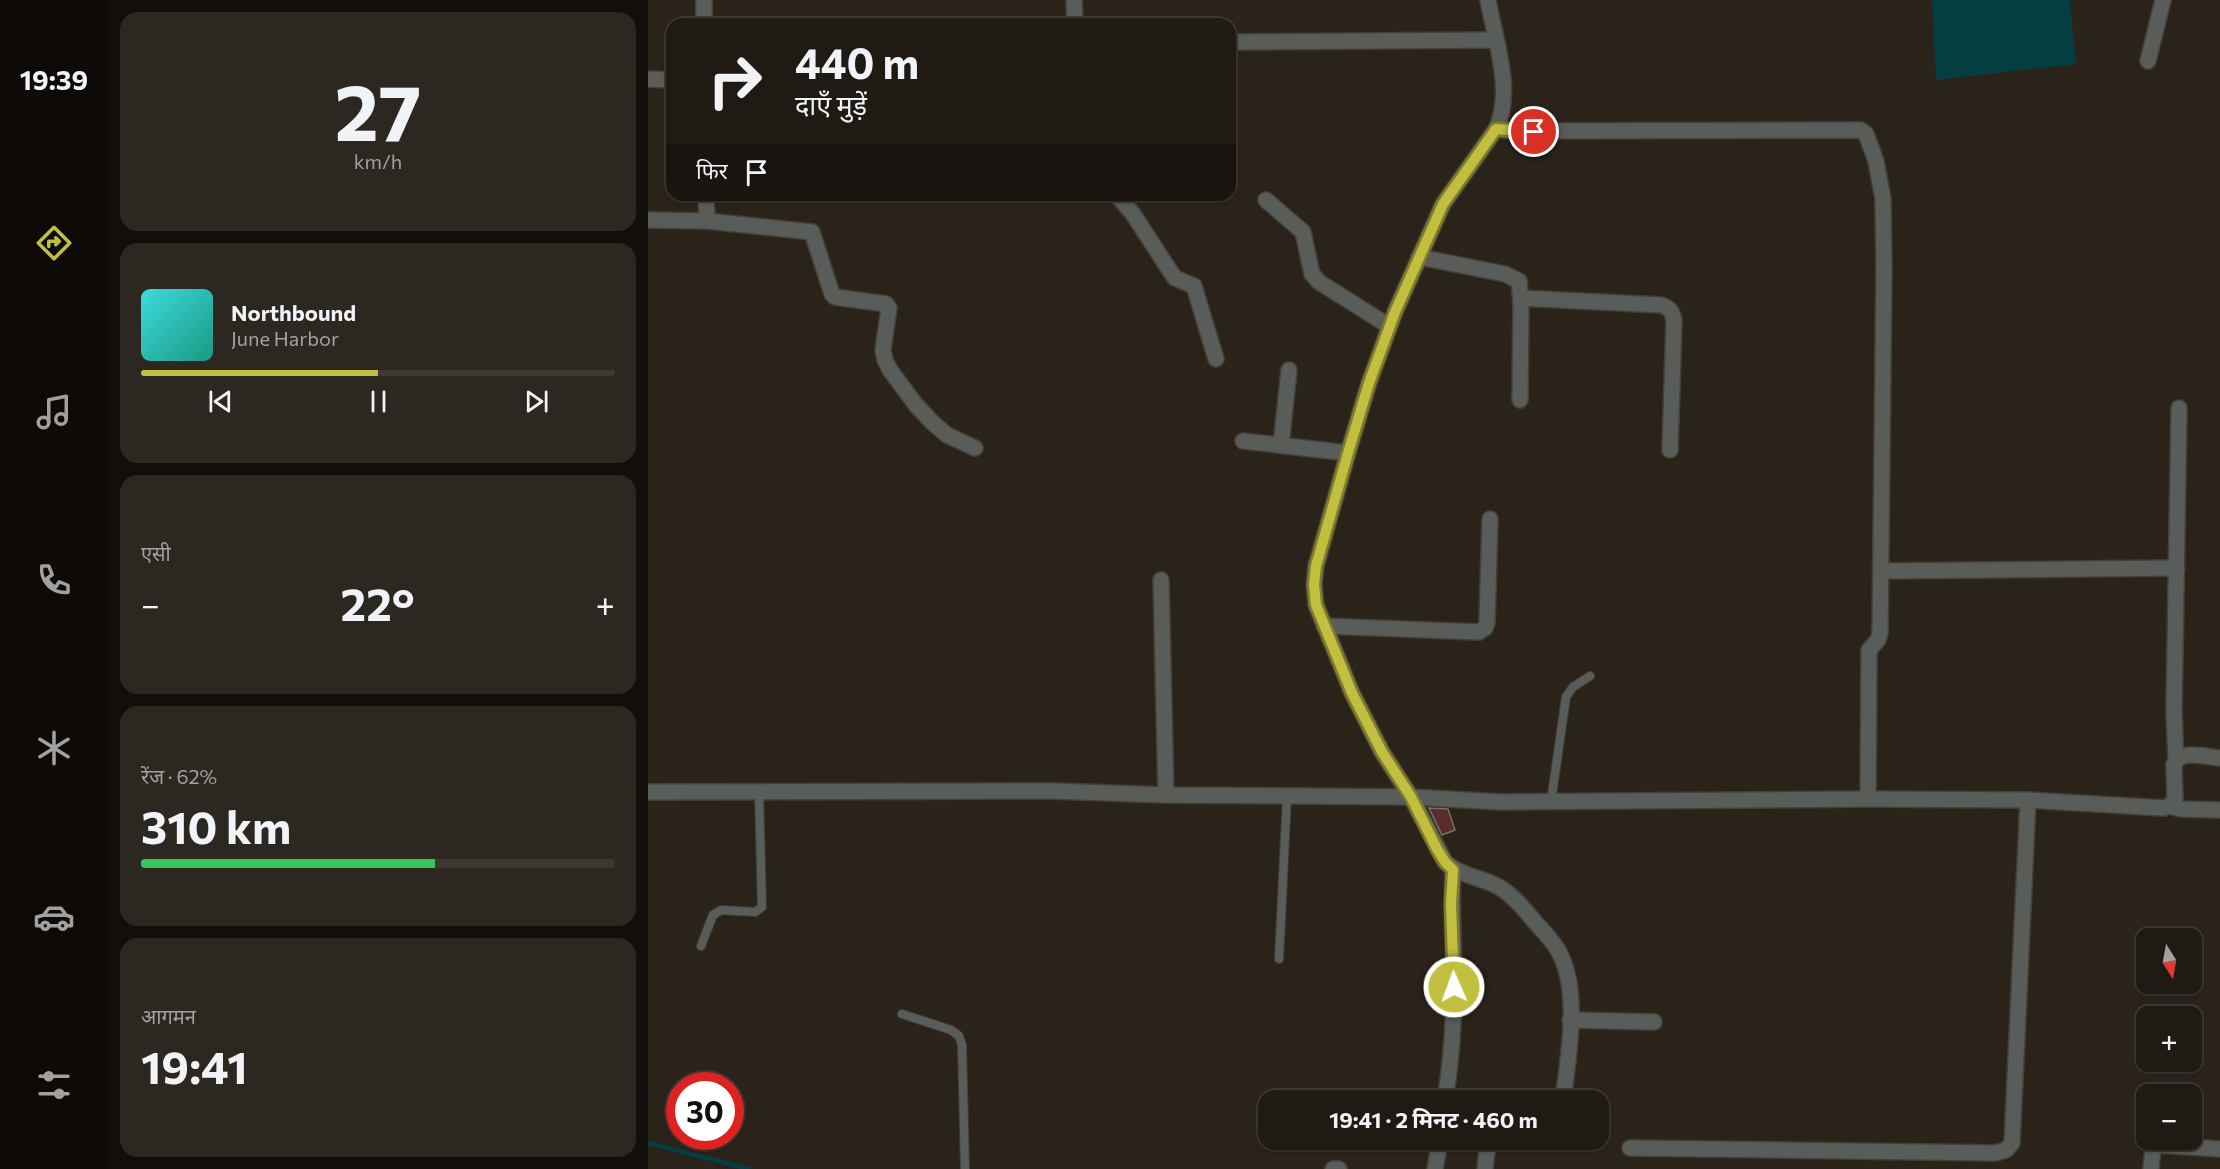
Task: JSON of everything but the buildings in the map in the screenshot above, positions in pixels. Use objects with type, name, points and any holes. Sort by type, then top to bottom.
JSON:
[{"type":"street","points":[[704,0],[704,18]]},
{"type":"street","points":[[1074,0],[1075,18]]},
{"type":"street","points":[[1488,0],[1502,66],[1503,106],[1496,129],[1443,204],[1389,327],[1369,383],[1316,566],[1316,605],[1352,693],[1445,862],[1453,870],[1498,887],[1520,903],[1556,948],[1568,978],[1571,1001],[1564,1090]]},
{"type":"street","points":[[2148,61],[2163,0]]},
{"type":"street","points":[[1236,42],[1495,40]]},
{"type":"street","points":[[648,80],[666,80]]},
{"type":"street","points":[[1496,129],[1534,132],[1861,130],[1866,134],[1876,161],[1883,199],[1884,269],[1880,637],[1869,650],[1868,799]]},
{"type":"street","points":[[706,201],[707,221]]},
{"type":"street","points":[[1122,201],[1175,278],[1194,286],[1216,359]]},
{"type":"street","points":[[1266,201],[1303,232],[1312,274],[1319,282],[1389,327]]},
{"type":"street","points":[[648,220],[707,221],[812,232],[832,294],[835,297],[886,304],[889,308],[883,350],[885,360],[916,405],[947,435],[975,448]]},
{"type":"street","points":[[1419,256],[1505,274],[1515,278],[1520,285],[1520,400]]},
{"type":"street","points":[[1521,298],[1661,305],[1672,311],[1674,320],[1670,450]]},
{"type":"street","points":[[1281,445],[1289,370]]},
{"type":"street","points":[[2170,806],[2175,799],[2176,760],[2174,712],[2179,408]]},
{"type":"street","points":[[1243,441],[1348,453]]},
{"type":"street","points":[[1324,626],[1479,632],[1485,628],[1487,623],[1490,519]]},
{"type":"street","points":[[1881,571],[2177,568]]},
{"type":"street","points":[[1161,580],[1166,795]]},
{"type":"street","points":[[2176,760],[2189,755],[2220,758]]},
{"type":"street","points":[[648,792],[1041,791],[1166,795],[1411,797],[1500,802],[2028,800],[2220,810]]},
{"type":"street","points":[[1630,1149],[1995,1153],[2006,1150],[2012,1143],[2028,800]]},
{"type":"street","points":[[1446,1090],[1453,1018],[1451,905],[1453,870]]},
{"type":"street","points":[[1570,1020],[1654,1022]]},
{"type":"street","points":[[2151,1169],[2153,1148],[2158,1145],[2220,1149]]},
{"type":"street","points":[[1435,1169],[1438,1150]]},
{"type":"street","points":[[1485,1169],[1487,1150]]},
{"type":"street","points":[[1333,1169],[1339,1169]]},
{"type":"lane","points":[[1551,802],[1566,697],[1573,687],[1590,676]]},
{"type":"lane","points":[[700,946],[713,915],[717,911],[755,912],[762,907],[759,792]]},
{"type":"lane","points":[[1279,959],[1287,796]]},
{"type":"lane","points":[[902,1014],[951,1030],[959,1036],[962,1045],[965,1169]]},
{"type":"water","points":[[1932,0],[2070,0],[2076,64],[1936,80]]},
{"type":"waterway","points":[[648,1143],[749,1169]]},
{"type":"route","points":[[1454,987],[1451,905],[1453,870],[1437,849],[1411,797],[1382,752],[1352,693],[1330,644],[1316,605],[1314,585],[1316,566],[1369,383],[1395,312],[1443,204],[1496,129],[1534,132]]}]
